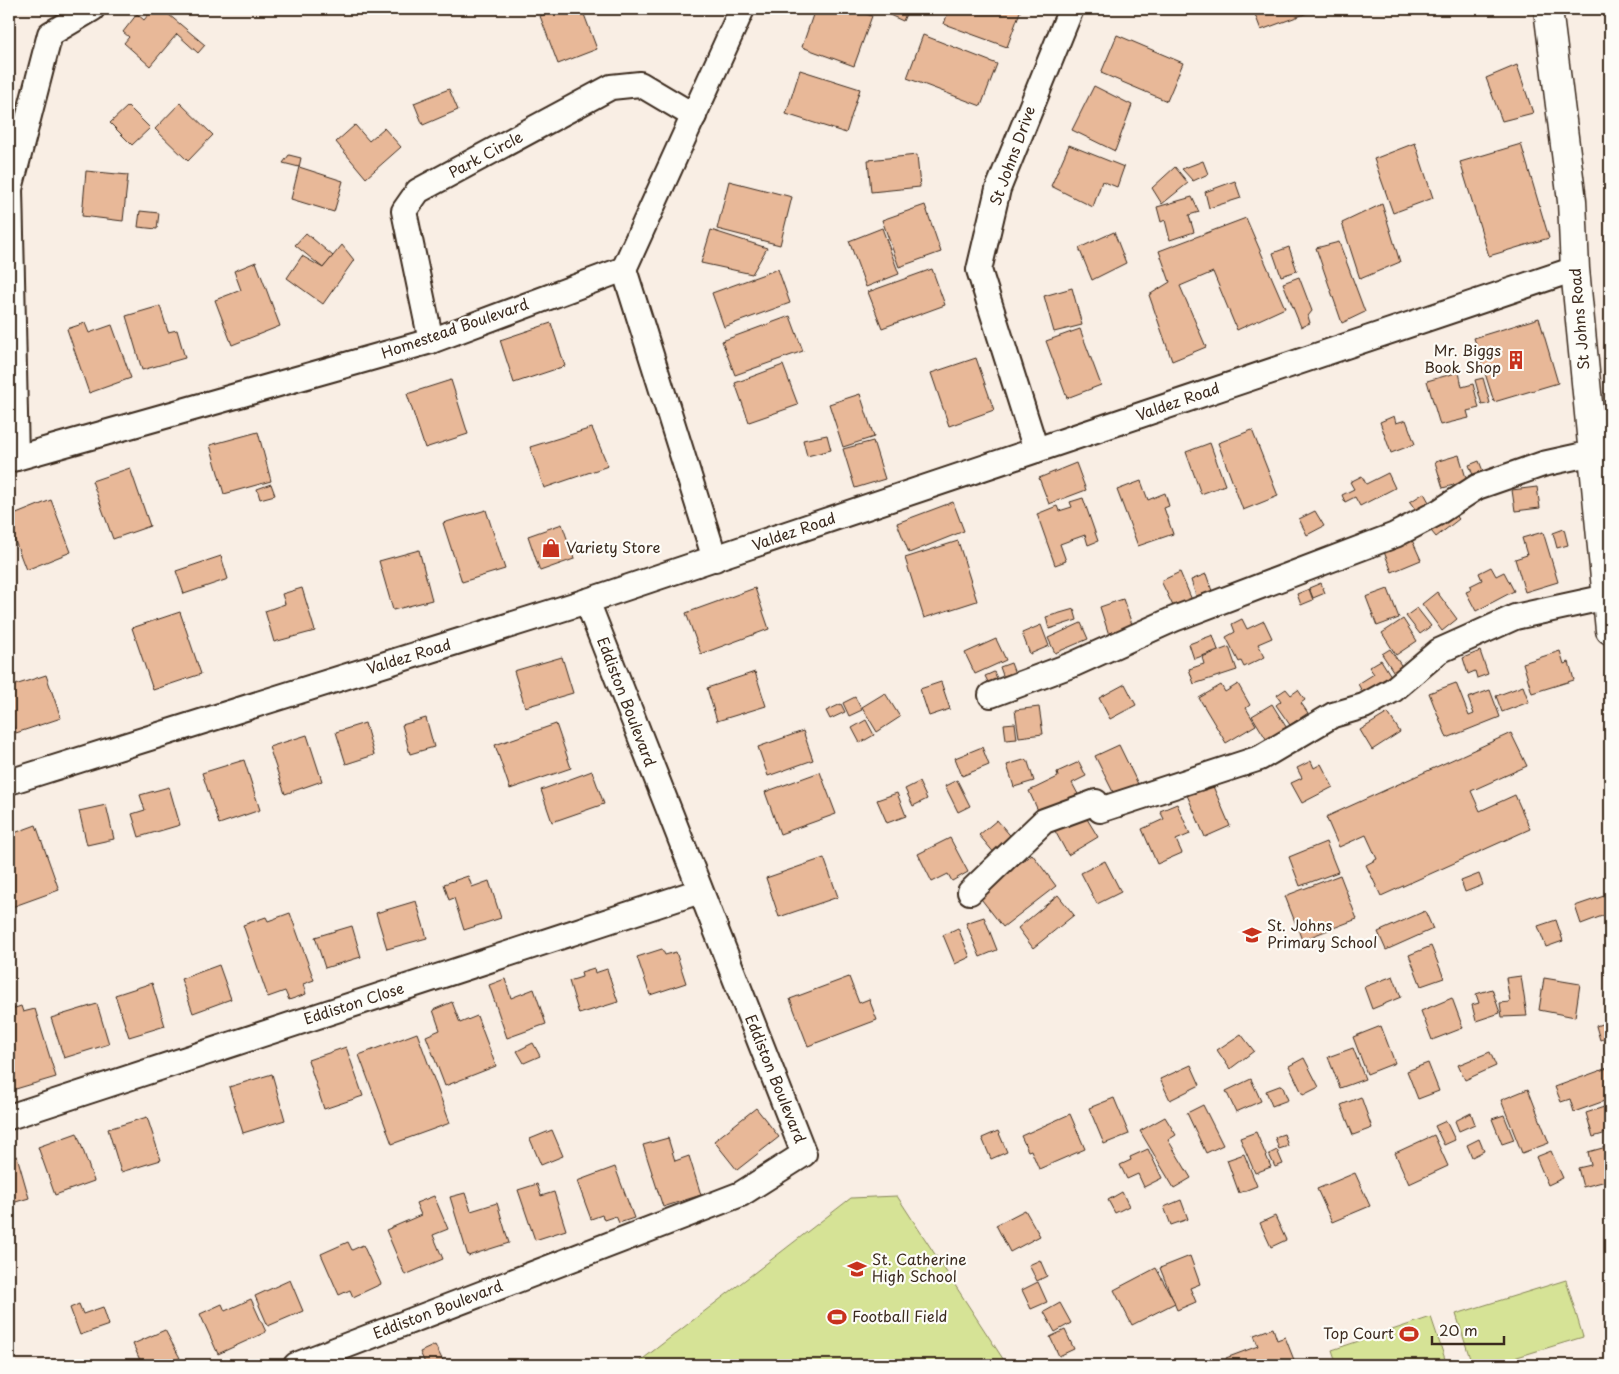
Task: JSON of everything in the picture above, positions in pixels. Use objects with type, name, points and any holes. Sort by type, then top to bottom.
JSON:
[{"type":"main road","name":"St Johns Road","points":[[1548,9],[1572,201],[1575,268],[1610,630]]},
{"type":"street","points":[[13,459],[10,189],[50,34],[92,9]]},
{"type":"street","points":[[715,559],[624,269],[742,9]]},
{"type":"street","name":"St Johns Drive","points":[[1036,450],[979,270],[998,189],[1071,9]]},
{"type":"street","name":"Park Circle","points":[[431,340],[404,211],[418,191],[611,87],[640,84],[694,116]]},
{"type":"street","name":"Valdez Road","points":[[9,782],[715,559],[1575,268]]},
{"type":"street","name":"Homestead Boulevard","points":[[13,459],[431,340],[624,269]]},
{"type":"street","points":[[991,694],[1074,664],[1183,616],[1395,535],[1437,513],[1477,488],[1542,464],[1593,453]]},
{"type":"street","points":[[970,892],[1044,821],[1096,802],[1100,810],[1260,758],[1333,715],[1364,706],[1393,690],[1439,651],[1515,617],[1607,597]]},
{"type":"street","name":"Eddiston Boulevard","points":[[296,1365],[741,1194],[804,1154],[587,601]]},
{"type":"street","name":"Eddiston Close","points":[[9,1117],[700,891]]},
{"type":"green space","name":"Football Field","points":[[897,1196],[1007,1365],[635,1365],[851,1198]]},
{"type":"green space","points":[[1566,1280],[1583,1337],[1491,1365],[1472,1365],[1456,1314]]},
{"type":"green space","name":"Top Court","points":[[1431,1317],[1447,1365],[1337,1365],[1332,1350]]},
{"type":"building","points":[[153,9],[162,9],[205,45],[198,53],[177,34],[150,66],[124,43],[129,37],[123,32],[137,14],[144,20]]},
{"type":"building","points":[[560,9],[582,9],[597,49],[558,64],[540,16]]},
{"type":"building","points":[[815,9],[851,9],[872,16],[854,66],[802,47]]},
{"type":"building","points":[[876,9],[908,9],[903,21]]},
{"type":"building","points":[[949,9],[1021,9],[1007,47],[944,24]]},
{"type":"building","points":[[1253,9],[1312,9],[1313,11],[1261,30]]},
{"type":"building","points":[[923,35],[997,64],[981,106],[907,78]]},
{"type":"building","points":[[1117,35],[1183,63],[1167,101],[1101,73]]},
{"type":"building","points":[[1517,65],[1533,113],[1502,121],[1486,78]]},
{"type":"building","points":[[800,70],[860,89],[846,133],[786,114]]},
{"type":"building","points":[[1094,86],[1132,105],[1115,151],[1072,130]]},
{"type":"building","points":[[449,89],[458,110],[423,125],[414,103]]},
{"type":"building","points":[[180,103],[213,135],[188,161],[155,129]]},
{"type":"building","points":[[128,106],[150,128],[132,145],[110,123]]},
{"type":"building","points":[[355,125],[369,141],[384,128],[401,147],[366,178],[336,142]]},
{"type":"building","points":[[1415,143],[1433,198],[1393,213],[1374,159]]},
{"type":"building","points":[[1521,144],[1549,238],[1489,256],[1460,162]]},
{"type":"building","points":[[1069,145],[1124,167],[1117,187],[1102,181],[1093,207],[1051,186]]},
{"type":"building","points":[[289,155],[301,158],[299,167],[283,163]]},
{"type":"building","points":[[917,155],[920,187],[871,192],[868,160]]},
{"type":"building","points":[[1203,161],[1208,174],[1193,181],[1182,169]]},
{"type":"building","points":[[299,167],[343,181],[334,212],[291,199]]},
{"type":"building","points":[[1175,167],[1188,183],[1162,204],[1152,188]]},
{"type":"building","points":[[86,171],[128,175],[123,221],[82,216]]},
{"type":"building","points":[[729,181],[792,197],[780,245],[717,229]]},
{"type":"building","points":[[1235,181],[1241,198],[1209,208],[1205,192]]},
{"type":"building","points":[[1192,197],[1199,212],[1189,215],[1194,232],[1170,240],[1165,220],[1161,222],[1157,207]]},
{"type":"building","points":[[1382,204],[1400,262],[1360,279],[1342,223]]},
{"type":"building","points":[[925,205],[941,252],[899,267],[882,220]]},
{"type":"building","points":[[140,211],[159,213],[157,229],[138,227]]},
{"type":"building","points":[[1246,218],[1285,308],[1237,330],[1213,272],[1180,286],[1206,347],[1172,361],[1149,295],[1170,282],[1159,251]]},
{"type":"building","points":[[882,228],[899,274],[866,287],[849,241]]},
{"type":"building","points":[[711,230],[767,248],[752,274],[701,263]]},
{"type":"building","points":[[1114,232],[1126,263],[1092,280],[1079,248]]},
{"type":"building","points":[[306,233],[333,256],[323,268],[295,245]]},
{"type":"building","points":[[1339,242],[1365,312],[1342,323],[1316,248]]},
{"type":"building","points":[[342,245],[354,260],[323,304],[287,278],[302,256],[323,268]]},
{"type":"building","points":[[1289,247],[1297,271],[1281,276],[1273,253]]},
{"type":"building","points":[[256,262],[280,326],[232,345],[215,300],[241,290],[234,271]]},
{"type":"building","points":[[778,269],[790,303],[724,327],[712,293]]},
{"type":"building","points":[[932,269],[945,305],[882,328],[868,292]]},
{"type":"building","points":[[1299,277],[1312,311],[1308,316],[1310,323],[1301,327],[1283,283]]},
{"type":"building","points":[[1072,288],[1082,325],[1054,332],[1044,296]]},
{"type":"building","points":[[160,306],[168,332],[177,330],[185,358],[142,370],[126,316]]},
{"type":"building","points":[[790,316],[803,351],[735,375],[722,341]]},
{"type":"building","name":"Mr. Biggs Book Shop","points":[[1539,318],[1558,383],[1494,402],[1474,338]]},
{"type":"building","points":[[85,323],[89,333],[112,325],[131,378],[89,393],[67,329]]},
{"type":"building","points":[[551,323],[565,366],[514,383],[500,340]]},
{"type":"building","points":[[1080,329],[1101,385],[1067,398],[1046,341]]},
{"type":"building","points":[[976,358],[994,410],[949,426],[931,373]]},
{"type":"building","points":[[783,365],[798,405],[749,422],[735,383]]},
{"type":"building","points":[[1459,372],[1462,387],[1473,384],[1479,408],[1467,411],[1469,418],[1440,425],[1427,381]]},
{"type":"building","points":[[1483,378],[1490,403],[1482,405],[1475,380]]},
{"type":"building","points":[[451,380],[468,434],[425,448],[407,394]]},
{"type":"building","points":[[860,394],[874,437],[843,447],[829,404]]},
{"type":"building","points":[[1394,416],[1396,423],[1406,420],[1415,444],[1391,453],[1380,422]]},
{"type":"building","points":[[592,428],[608,466],[544,488],[530,447]]},
{"type":"building","points":[[1252,430],[1278,496],[1243,510],[1218,443]]},
{"type":"building","points":[[258,432],[271,481],[224,494],[210,445]]},
{"type":"building","points":[[827,435],[831,450],[807,456],[803,440]]},
{"type":"building","points":[[873,441],[885,479],[855,488],[843,449]]},
{"type":"building","points":[[1210,443],[1225,485],[1201,494],[1186,452]]},
{"type":"building","points":[[1459,455],[1467,481],[1443,488],[1435,462]]},
{"type":"building","points":[[1479,461],[1483,471],[1473,475],[1469,465]]},
{"type":"building","points":[[1076,463],[1086,490],[1049,504],[1039,478]]},
{"type":"building","points":[[130,468],[150,526],[113,539],[92,481]]},
{"type":"building","points":[[1388,473],[1395,488],[1360,506],[1355,497],[1345,502],[1342,495],[1354,489],[1350,482],[1362,476],[1366,484]]},
{"type":"building","points":[[1141,481],[1148,500],[1165,493],[1169,506],[1164,508],[1173,534],[1138,546],[1117,490]]},
{"type":"building","points":[[271,484],[275,495],[260,499],[257,489]]},
{"type":"building","points":[[1537,487],[1540,508],[1515,511],[1512,490]]},
{"type":"building","points":[[1424,493],[1430,504],[1417,512],[1410,502]]},
{"type":"building","points":[[1083,498],[1098,541],[1088,545],[1085,535],[1060,544],[1066,561],[1055,565],[1037,514],[1057,506],[1059,511],[1072,507],[1070,502]]},
{"type":"building","points":[[51,500],[71,552],[26,570],[9,525],[9,517]]},
{"type":"building","points":[[953,502],[964,531],[909,553],[897,523]]},
{"type":"building","points":[[1450,508],[1459,519],[1436,537],[1427,526]]},
{"type":"building","points":[[486,510],[505,569],[462,582],[443,523]]},
{"type":"building","points":[[1315,511],[1324,526],[1307,535],[1299,519]]},
{"type":"building","name":"Variety Store","points":[[562,524],[574,559],[540,571],[528,536]]},
{"type":"building","points":[[1564,529],[1568,545],[1557,548],[1553,533]]},
{"type":"building","points":[[1543,532],[1558,582],[1525,592],[1515,559],[1527,555],[1522,538]]},
{"type":"building","points":[[1412,540],[1421,560],[1392,572],[1384,552]]},
{"type":"building","points":[[958,541],[977,601],[924,618],[905,558]]},
{"type":"building","points":[[419,550],[432,600],[393,610],[379,561]]},
{"type":"building","points":[[221,556],[228,579],[184,594],[176,571]]},
{"type":"building","points":[[1491,567],[1496,576],[1504,572],[1514,591],[1476,611],[1466,592],[1471,590],[1470,586],[1482,580],[1479,573]]},
{"type":"building","points":[[1180,572],[1192,600],[1174,608],[1161,581]]},
{"type":"building","points":[[1206,574],[1212,591],[1196,596],[1191,580]]},
{"type":"building","points":[[1321,583],[1325,593],[1313,598],[1309,588]]},
{"type":"building","points":[[302,588],[315,631],[274,642],[265,611],[285,604],[282,594]]},
{"type":"building","points":[[755,588],[769,629],[701,654],[686,613]]},
{"type":"building","points":[[1309,589],[1313,600],[1301,605],[1297,594]]},
{"type":"building","points":[[1388,589],[1399,618],[1377,626],[1366,597]]},
{"type":"building","points":[[1437,592],[1457,619],[1442,631],[1422,604]]},
{"type":"building","points":[[1123,599],[1133,627],[1109,635],[1100,607]]},
{"type":"building","points":[[1417,608],[1431,626],[1420,634],[1406,616]]},
{"type":"building","points":[[1074,609],[1077,620],[1049,629],[1046,617]]},
{"type":"building","points":[[180,612],[201,674],[153,690],[132,628]]},
{"type":"building","points":[[1242,619],[1247,629],[1264,621],[1272,638],[1258,644],[1265,657],[1244,667],[1241,661],[1239,662],[1226,637],[1235,632],[1232,624]]},
{"type":"building","points":[[1403,619],[1417,641],[1396,655],[1382,633]]},
{"type":"building","points":[[1081,623],[1088,639],[1055,653],[1048,638]]},
{"type":"building","points":[[1041,625],[1049,646],[1030,654],[1022,633]]},
{"type":"building","points":[[1213,635],[1218,650],[1194,659],[1189,644]]},
{"type":"building","points":[[996,639],[1006,660],[975,674],[965,653]]},
{"type":"building","points":[[1229,647],[1237,670],[1194,684],[1189,669],[1204,664],[1202,657]]},
{"type":"building","points":[[1390,649],[1403,668],[1395,674],[1382,654]]},
{"type":"building","points":[[1480,651],[1488,674],[1477,678],[1475,671],[1468,674],[1463,658]]},
{"type":"building","points":[[1560,651],[1564,664],[1569,662],[1574,680],[1532,693],[1523,663]]},
{"type":"building","points":[[562,657],[573,693],[525,707],[514,671]]},
{"type":"building","points":[[1381,660],[1391,676],[1381,681],[1383,683],[1364,695],[1358,684],[1374,674],[1369,667]]},
{"type":"building","points":[[1011,663],[1017,679],[1006,684],[1000,667]]},
{"type":"building","points":[[755,672],[766,706],[717,721],[707,688]]},
{"type":"building","points":[[994,672],[998,680],[989,684],[985,676]]},
{"type":"building","points":[[46,675],[61,718],[16,733],[9,713],[9,687]]},
{"type":"building","points":[[941,682],[950,709],[929,716],[920,689]]},
{"type":"building","points":[[1456,683],[1469,716],[1474,714],[1468,698],[1490,690],[1500,717],[1447,738],[1429,693]]},
{"type":"building","points":[[1125,684],[1136,705],[1110,719],[1099,698]]},
{"type":"building","points":[[1238,684],[1250,705],[1246,708],[1256,725],[1226,743],[1199,698],[1221,685],[1225,692]]},
{"type":"building","points":[[1523,686],[1529,702],[1502,712],[1496,696]]},
{"type":"building","points":[[1286,689],[1291,695],[1298,690],[1305,700],[1301,703],[1308,713],[1290,725],[1276,705],[1281,701],[1277,695]]},
{"type":"building","points":[[885,693],[900,717],[877,732],[862,707]]},
{"type":"building","points":[[855,697],[862,710],[849,716],[843,703]]},
{"type":"building","points":[[841,704],[845,712],[830,719],[826,711]]},
{"type":"building","points":[[1272,704],[1288,730],[1268,742],[1252,716]]},
{"type":"building","points":[[1039,707],[1043,734],[1019,737],[1015,710]]},
{"type":"building","points":[[1388,713],[1400,732],[1372,750],[1360,730]]},
{"type":"building","points":[[426,718],[434,747],[410,754],[402,725]]},
{"type":"building","points":[[866,720],[874,735],[860,743],[852,728]]},
{"type":"building","points":[[365,723],[374,755],[346,764],[336,732]]},
{"type":"building","points":[[1015,723],[1017,739],[1006,740],[1004,724]]},
{"type":"building","points":[[556,724],[571,768],[510,789],[495,745]]},
{"type":"building","points":[[803,731],[813,760],[768,776],[758,747]]},
{"type":"building","points":[[1511,733],[1527,766],[1471,791],[1480,811],[1515,795],[1530,829],[1381,896],[1366,865],[1377,859],[1366,835],[1339,847],[1326,817]]},
{"type":"building","points":[[307,735],[322,781],[285,794],[269,747]]},
{"type":"building","points":[[1119,745],[1138,784],[1115,796],[1095,756]]},
{"type":"building","points":[[982,747],[989,765],[962,776],[955,758]]},
{"type":"building","points":[[1027,759],[1034,781],[1014,787],[1007,765]]},
{"type":"building","points":[[244,760],[260,810],[219,824],[202,773]]},
{"type":"building","points":[[1311,761],[1314,768],[1321,764],[1333,787],[1302,803],[1291,783],[1302,778],[1297,768]]},
{"type":"building","points":[[1079,762],[1086,776],[1072,783],[1080,798],[1041,817],[1029,791],[1058,777],[1057,772]]},
{"type":"building","points":[[592,771],[604,804],[552,822],[541,790]]},
{"type":"building","points":[[820,772],[836,814],[780,834],[765,792]]},
{"type":"building","points":[[957,780],[970,806],[958,812],[945,786]]},
{"type":"building","points":[[919,782],[927,799],[913,806],[905,789]]},
{"type":"building","points":[[1212,784],[1230,826],[1205,837],[1187,795]]},
{"type":"building","points":[[169,787],[180,825],[139,837],[132,814],[145,810],[140,795]]},
{"type":"building","points":[[897,793],[906,816],[887,823],[877,800]]},
{"type":"building","points":[[1177,804],[1190,834],[1176,840],[1182,853],[1157,864],[1142,829],[1164,819],[1160,811]]},
{"type":"building","points":[[106,805],[114,839],[87,845],[79,811]]},
{"type":"building","points":[[1084,814],[1098,837],[1068,855],[1055,831]]},
{"type":"building","points":[[997,820],[1014,840],[996,855],[979,835]]},
{"type":"building","points":[[36,825],[59,890],[9,908],[9,835]]},
{"type":"building","points":[[950,838],[968,872],[952,881],[948,874],[932,882],[918,854]]},
{"type":"building","points":[[1326,842],[1338,872],[1300,886],[1289,857]]},
{"type":"building","points":[[1032,854],[1056,886],[1003,927],[978,895]]},
{"type":"building","points":[[824,858],[838,897],[779,917],[766,878]]},
{"type":"building","points":[[1105,861],[1121,892],[1097,904],[1081,873]]},
{"type":"building","points":[[1479,874],[1483,885],[1465,892],[1461,881]]},
{"type":"building","points":[[1340,875],[1357,919],[1302,940],[1285,896]]},
{"type":"building","points":[[468,876],[472,887],[489,881],[501,918],[464,930],[454,898],[449,900],[444,884]]},
{"type":"building","points":[[1058,895],[1074,915],[1033,948],[1018,928]]},
{"type":"building","points":[[1604,896],[1610,913],[1581,924],[1575,906]]},
{"type":"building","points":[[416,901],[427,938],[387,949],[376,913]]},
{"type":"building","points":[[1425,911],[1433,929],[1386,950],[1378,932]]},
{"type":"building","points":[[290,913],[314,980],[303,984],[306,994],[289,1000],[285,991],[268,997],[243,925],[266,917],[268,921]]},
{"type":"building","points":[[984,917],[997,950],[980,957],[966,923]]},
{"type":"building","points":[[1556,920],[1563,941],[1546,947],[1538,926]]},
{"type":"building","points":[[352,926],[361,957],[325,968],[315,937]]},
{"type":"building","points":[[958,928],[970,957],[955,964],[943,935]]},
{"type":"building","points":[[1431,946],[1444,978],[1421,986],[1409,955]]},
{"type":"building","points":[[662,949],[665,955],[676,952],[686,983],[650,995],[637,957]]},
{"type":"building","points":[[219,965],[231,999],[193,1013],[181,979]]},
{"type":"building","points":[[594,968],[595,973],[607,969],[618,1002],[579,1014],[569,981],[582,977],[581,972]]},
{"type":"building","points":[[1393,976],[1401,997],[1372,1009],[1364,987]]},
{"type":"building","points":[[1521,976],[1527,1016],[1502,1017],[1500,1003],[1510,1002],[1506,978]]},
{"type":"building","points":[[849,977],[859,1003],[869,999],[877,1020],[808,1046],[790,999]]},
{"type":"building","points":[[1544,978],[1580,984],[1575,1017],[1539,1010]]},
{"type":"building","points":[[505,979],[511,998],[534,989],[546,1024],[507,1038],[489,985]]},
{"type":"building","points":[[152,983],[165,1026],[129,1037],[115,995]]},
{"type":"building","points":[[1492,989],[1500,1013],[1476,1021],[1472,1005],[1479,1003],[1476,994]]},
{"type":"building","points":[[1452,998],[1463,1028],[1432,1040],[1421,1011]]},
{"type":"building","points":[[452,1002],[460,1023],[477,1016],[496,1066],[445,1086],[426,1036],[440,1030],[433,1010]]},
{"type":"building","points":[[97,1004],[109,1044],[64,1058],[51,1018]]},
{"type":"building","points":[[21,1006],[23,1012],[35,1009],[56,1077],[9,1091],[9,1010]]},
{"type":"building","points":[[1610,1021],[1610,1036],[1600,1040],[1596,1026]]},
{"type":"building","points":[[1381,1026],[1395,1063],[1367,1074],[1353,1037]]},
{"type":"building","points":[[417,1033],[450,1123],[392,1144],[359,1055]]},
{"type":"building","points":[[1241,1034],[1254,1051],[1230,1069],[1217,1050]]},
{"type":"building","points":[[533,1043],[540,1056],[524,1063],[517,1051]]},
{"type":"building","points":[[346,1047],[363,1096],[324,1109],[308,1060]]},
{"type":"building","points":[[1353,1048],[1365,1079],[1340,1088],[1328,1057]]},
{"type":"building","points":[[1490,1052],[1496,1066],[1465,1080],[1458,1065]]},
{"type":"building","points":[[1304,1058],[1319,1087],[1303,1095],[1289,1066]]},
{"type":"building","points":[[1428,1063],[1439,1091],[1418,1099],[1407,1071]]},
{"type":"building","points":[[1191,1065],[1200,1085],[1170,1100],[1160,1079]]},
{"type":"building","points":[[1610,1067],[1610,1099],[1574,1112],[1570,1099],[1561,1102],[1555,1087]]},
{"type":"building","points":[[272,1074],[285,1120],[243,1133],[229,1087]]},
{"type":"building","points":[[1251,1079],[1261,1101],[1236,1112],[1226,1091]]},
{"type":"building","points":[[1282,1085],[1288,1100],[1272,1106],[1266,1091]]},
{"type":"building","points":[[1528,1089],[1549,1143],[1522,1153],[1501,1100]]},
{"type":"building","points":[[1361,1097],[1372,1128],[1353,1135],[1341,1105]]},
{"type":"building","points":[[1114,1098],[1129,1134],[1104,1144],[1089,1108]]},
{"type":"building","points":[[1203,1105],[1223,1145],[1206,1153],[1187,1113]]},
{"type":"building","points":[[1610,1105],[1610,1132],[1593,1137],[1586,1113]]},
{"type":"building","points":[[756,1108],[779,1137],[737,1170],[714,1141]]},
{"type":"building","points":[[1471,1113],[1475,1124],[1459,1131],[1455,1121]]},
{"type":"building","points":[[1070,1114],[1085,1149],[1039,1169],[1031,1150],[1028,1151],[1021,1136]]},
{"type":"building","points":[[1504,1115],[1514,1140],[1502,1144],[1492,1119]]},
{"type":"building","points":[[147,1117],[161,1160],[121,1172],[108,1129]]},
{"type":"building","points":[[1165,1117],[1176,1135],[1168,1140],[1191,1178],[1174,1188],[1140,1131]]},
{"type":"building","points":[[1446,1121],[1455,1140],[1444,1145],[1435,1126]]},
{"type":"building","points":[[552,1130],[563,1156],[541,1165],[530,1139]]},
{"type":"building","points":[[998,1131],[1007,1152],[991,1159],[982,1138]]},
{"type":"building","points":[[1256,1132],[1271,1167],[1255,1173],[1240,1138]]},
{"type":"building","points":[[77,1133],[94,1181],[55,1195],[38,1147]]},
{"type":"building","points":[[1284,1134],[1288,1146],[1279,1149],[1275,1137]]},
{"type":"building","points":[[1434,1135],[1448,1166],[1409,1184],[1395,1153]]},
{"type":"building","points":[[668,1138],[675,1161],[689,1156],[701,1195],[663,1207],[643,1145]]},
{"type":"building","points":[[1479,1139],[1484,1151],[1472,1157],[1467,1145]]},
{"type":"building","points":[[1610,1146],[1610,1180],[1583,1187],[1578,1168],[1591,1165],[1588,1152]]},
{"type":"building","points":[[1148,1149],[1162,1178],[1144,1187],[1138,1174],[1127,1179],[1120,1165],[1131,1160],[1130,1157]]},
{"type":"building","points":[[1277,1150],[1283,1164],[1275,1167],[1269,1154]]},
{"type":"building","points":[[1551,1151],[1563,1178],[1548,1185],[1536,1157]]},
{"type":"building","points":[[1244,1154],[1257,1186],[1239,1193],[1227,1160]]},
{"type":"building","points":[[17,1156],[29,1198],[9,1204],[9,1159]]},
{"type":"building","points":[[615,1167],[634,1218],[619,1223],[616,1216],[604,1220],[602,1215],[591,1219],[577,1181]]},
{"type":"building","points":[[1355,1173],[1370,1206],[1332,1222],[1317,1189]]},
{"type":"building","points":[[537,1184],[541,1196],[554,1192],[566,1230],[535,1240],[518,1190]]},
{"type":"building","points":[[1122,1192],[1129,1206],[1115,1213],[1108,1200]]},
{"type":"building","points":[[465,1193],[471,1211],[497,1203],[509,1243],[468,1256],[450,1197]]},
{"type":"building","points":[[434,1196],[448,1229],[433,1235],[443,1259],[405,1275],[386,1230],[421,1215],[416,1203]]},
{"type":"building","points":[[1181,1200],[1188,1219],[1171,1225],[1164,1207]]},
{"type":"building","points":[[1025,1210],[1040,1236],[1010,1252],[996,1225]]},
{"type":"building","points":[[1275,1216],[1286,1240],[1271,1247],[1260,1223]]},
{"type":"building","points":[[348,1242],[352,1250],[363,1245],[381,1284],[353,1297],[350,1290],[339,1295],[321,1254]]},
{"type":"building","points":[[1190,1256],[1200,1284],[1190,1288],[1196,1302],[1177,1310],[1160,1268]]},
{"type":"building","points":[[1040,1260],[1047,1276],[1037,1281],[1029,1265]]},
{"type":"building","points":[[1156,1268],[1175,1303],[1132,1325],[1114,1290]]},
{"type":"building","points":[[290,1280],[303,1311],[268,1326],[255,1296]]},
{"type":"building","points":[[1038,1282],[1047,1302],[1031,1309],[1022,1290]]},
{"type":"building","points":[[251,1299],[266,1332],[218,1354],[200,1314],[222,1304],[225,1311]]},
{"type":"building","points":[[1060,1303],[1071,1323],[1055,1332],[1044,1312]]},
{"type":"building","points":[[79,1304],[83,1314],[103,1307],[109,1325],[80,1335],[70,1308]]},
{"type":"building","points":[[1273,1328],[1277,1340],[1285,1337],[1296,1365],[1228,1365],[1226,1358],[1258,1346],[1254,1335]]},
{"type":"building","points":[[165,1330],[180,1358],[169,1363],[170,1365],[142,1365],[133,1344]]},
{"type":"building","points":[[1065,1330],[1074,1349],[1059,1356],[1050,1337]]},
{"type":"building","points":[[435,1345],[445,1365],[421,1365],[425,1363],[420,1352]]},
{"type":"place","name":"Mr. Biggs Book Shop","points":[[1516,360]]},
{"type":"place","name":"Variety Store","points":[[551,548]]},
{"type":"place","name":"St. Johns Primary School","points":[[1252,935]]},
{"type":"place","name":"St. Catherine High School","points":[[857,1269]]},
{"type":"place","name":"Football Field","points":[[837,1317]]},
{"type":"place","name":"Top Court","points":[[1409,1334]]}]
